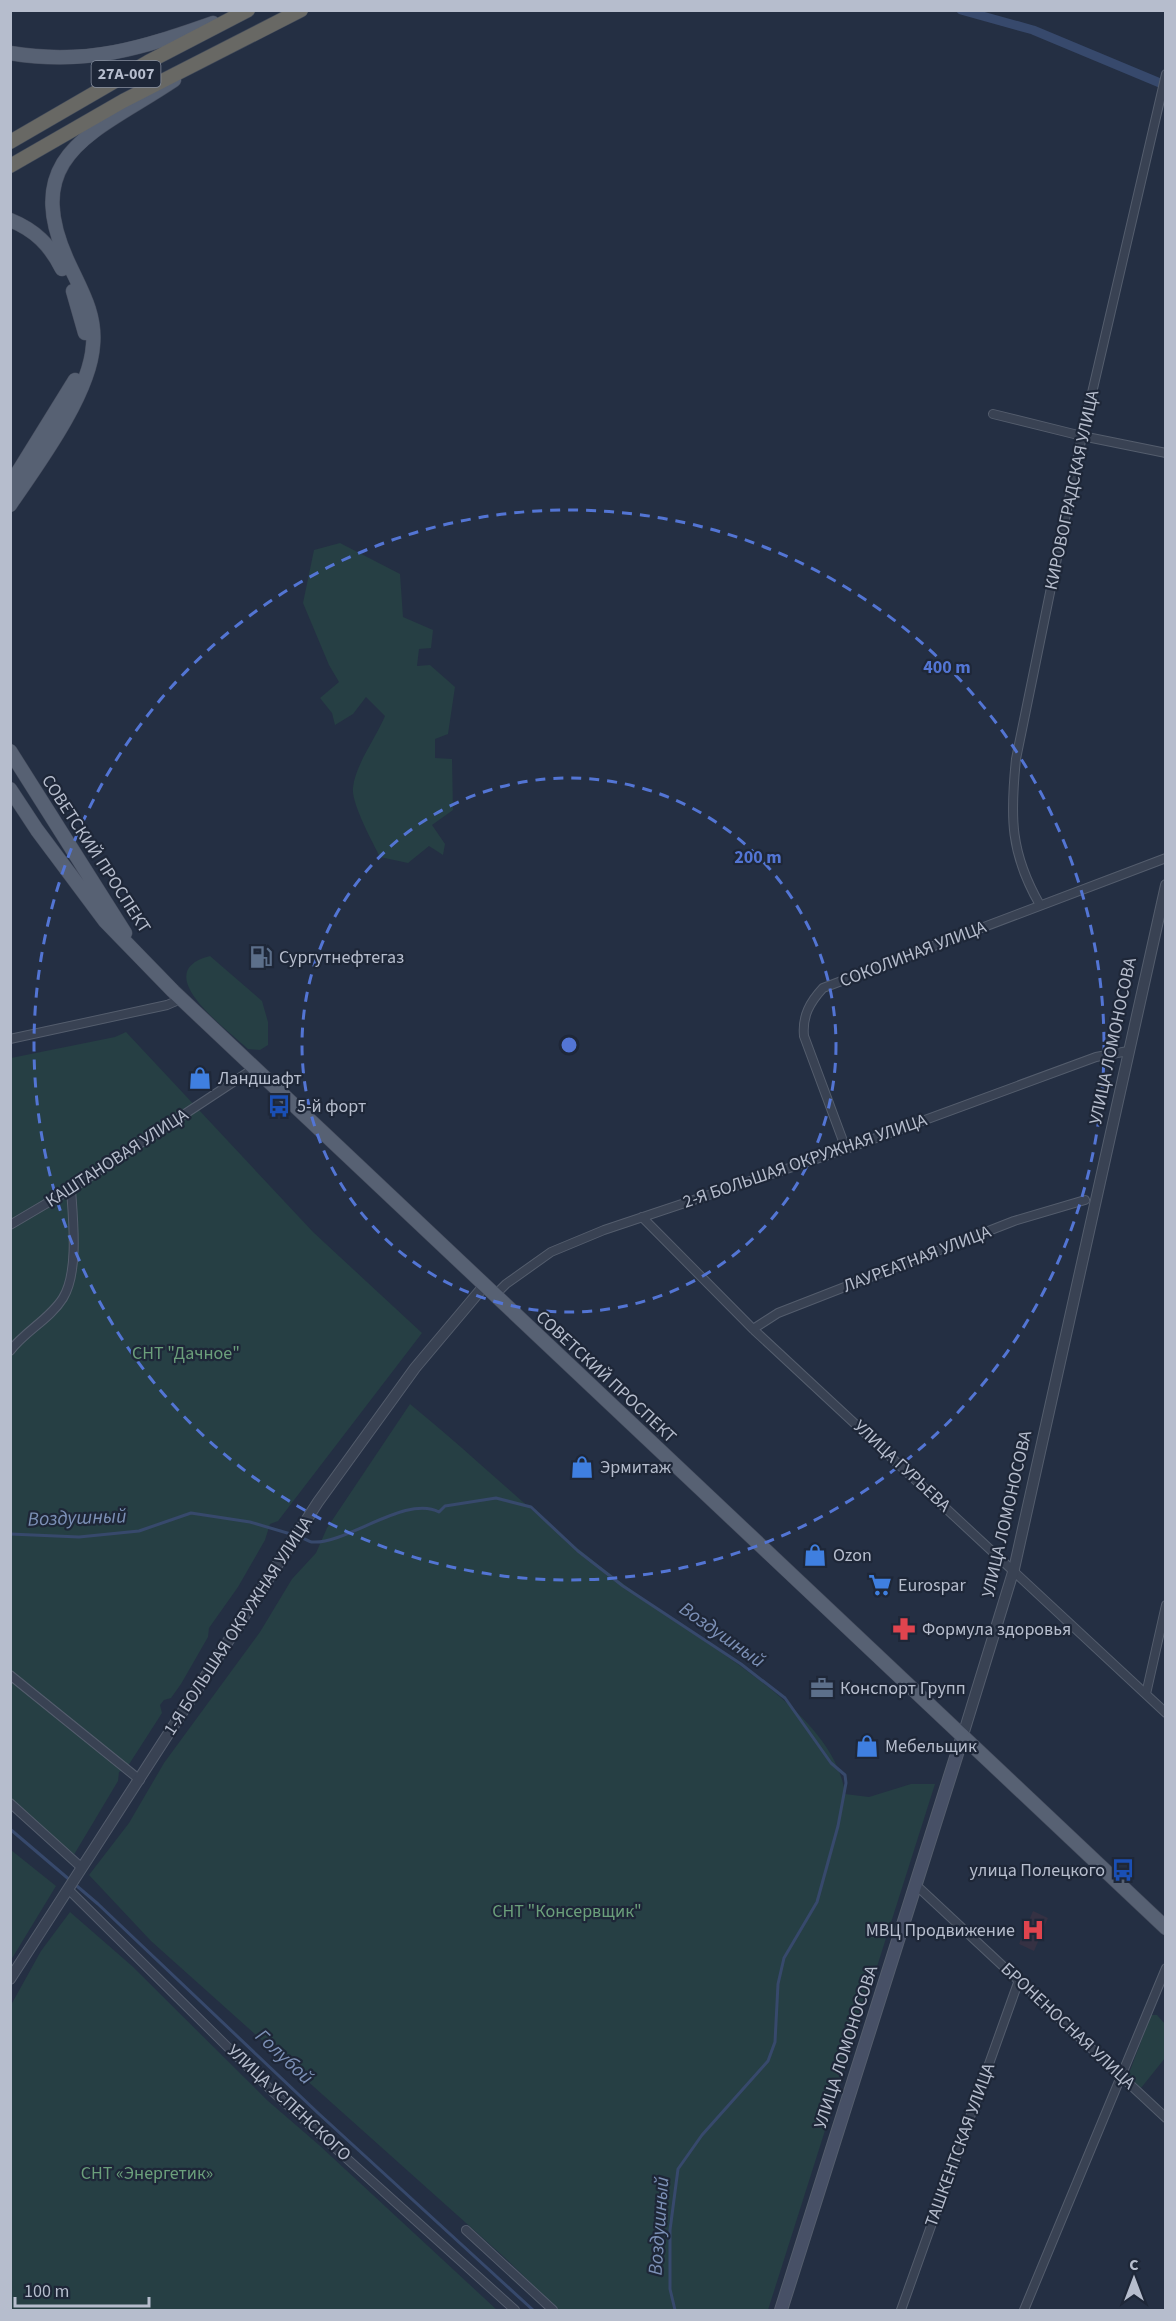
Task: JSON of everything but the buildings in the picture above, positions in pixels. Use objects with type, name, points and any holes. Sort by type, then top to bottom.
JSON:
[{"type":"highway","name":"27А-007","points":[[10,166],[123,101],[301,10]]},
{"type":"highway","name":"27А-007","points":[[10,142],[148,62],[246,11]]},
{"type":"main road","points":[[10,53],[70,59],[114,53],[170,39],[246,11]]},
{"type":"main road","points":[[10,505],[73,403],[93,352],[91,311],[62,249],[54,224],[52,195],[59,169],[80,140],[212,55]]},
{"type":"main road","points":[[10,220],[36,234],[53,252],[78,303],[85,330],[86,345],[84,359],[71,387],[10,485]]},
{"type":"main road","name":"СОВЕТСКИЙ ПРОСПЕКТ","points":[[10,751],[133,946],[155,973]]},
{"type":"main road","name":"СОВЕТСКИЙ ПРОСПЕКТ","points":[[10,789],[105,921],[181,999],[253,1069],[370,1174],[494,1296],[841,1625],[963,1735],[1166,1928]]},
{"type":"main road","name":"УЛИЦА ЛОМОНОСОВА","points":[[781,2310],[963,1735]]},
{"type":"street","name":"КИРОВОГРАДСКАЯ УЛИЦА","points":[[1041,905],[1029,885],[1016,851],[1011,800],[1016,759],[1082,436],[1166,74]]},
{"type":"street","points":[[993,414],[1082,436],[1166,453]]},
{"type":"street","name":"СОКОЛИНАЯ УЛИЦА","points":[[846,1149],[804,1036],[803,1024],[814,998],[823,988],[1166,858]]},
{"type":"street","name":"УЛИЦА ЛОМОНОСОВА","points":[[963,1735],[989,1659],[1014,1569],[1166,885]]},
{"type":"street","points":[[10,1039],[167,1005],[181,999]]},
{"type":"street","name":"2-Я БОЛЬШАЯ ОКРУЖНАЯ УЛИЦА","points":[[494,1296],[506,1284],[551,1252],[642,1217],[846,1149],[1096,1057],[1128,1051]]},
{"type":"street","name":"КАШТАНОВАЯ УЛИЦА","points":[[10,1225],[71,1189],[253,1069]]},
{"type":"street","points":[[10,1351],[63,1298],[70,1277],[73,1235],[71,1189]]},
{"type":"street","name":"ЛАУРЕАТНАЯ УЛИЦА","points":[[753,1329],[778,1313],[1014,1221],[1085,1200]]},
{"type":"street","name":"УЛИЦА ГУРЬЕВА","points":[[642,1217],[753,1329],[1014,1569],[1166,1713]]},
{"type":"street","name":"1-Я БОЛЬШАЯ ОКРУЖНАЯ УЛИЦА","points":[[10,1979],[355,1448],[415,1368],[484,1286]]},
{"type":"street","points":[[1146,1694],[1166,1605]]},
{"type":"street","points":[[10,1675],[140,1780]]},
{"type":"street","points":[[10,1803],[80,1872]]},
{"type":"street","name":"БРОНЕНОСНАЯ УЛИЦА","points":[[916,1886],[1166,2118]]},
{"type":"street","name":"УЛИЦА УСПЕНСКОГО","points":[[68,1889],[273,2092],[515,2310]]},
{"type":"street","points":[[1024,2310],[1166,1968]]},
{"type":"street","name":"ТАШКЕНТСКАЯ УЛИЦА","points":[[901,2310],[1019,1980]]},
{"type":"street","points":[[466,2229],[553,2310]]},
{"type":"shaded area","points":[[1033,1911],[1048,1918],[1034,1951],[1019,1944]]},
{"type":"green space","points":[[340,543],[400,574],[403,617],[433,630],[431,648],[419,649],[417,666],[430,665],[455,687],[448,734],[435,739],[435,758],[452,759],[453,810],[432,825],[445,844],[443,855],[429,846],[408,863],[380,857],[355,803],[353,788],[362,761],[385,716],[366,697],[353,714],[335,725],[332,713],[320,698],[339,682],[329,665],[303,603],[314,550]]},
{"type":"green space","points":[[210,956],[262,1001],[268,1022],[268,1045],[260,1050],[248,1049],[224,1028],[198,1001],[189,987],[186,974],[193,964]]},
{"type":"green space","name":"СНТ \"Дачное\"","points":[[126,1032],[313,1232],[422,1333],[278,1521],[270,1524],[265,1540],[238,1587],[209,1628],[208,1637],[181,1684],[171,1698],[164,1700],[160,1705],[162,1713],[126,1769],[119,1772],[118,1781],[72,1858],[11,1808],[11,1058],[115,1037]]},
{"type":"green space","name":"СНТ \"Консервщик\"","points":[[410,1404],[587,1556],[663,1613],[744,1668],[799,1714],[821,1739],[837,1766],[845,1794],[869,1797],[911,1784],[935,1784],[768,2310],[559,2310],[504,2257],[151,1941],[89,1875],[129,1823],[164,1763],[260,1632],[292,1579],[316,1553],[327,1528]]},
{"type":"green space","points":[[11,1850],[56,1886],[11,1960]]},
{"type":"green space","name":"СНТ «Энергетик»","points":[[70,1912],[132,1966],[268,2101],[319,2145],[497,2310],[11,2310],[11,2005],[41,1951]]},
{"type":"green space","points":[[1151,2015],[1157,2015],[1165,2024],[1165,2058],[1141,2088],[1128,2076]]},
{"type":"waterway","points":[[961,10],[1033,30],[1160,83]]},
{"type":"waterway","name":"Воздушный","points":[[300,1537],[311,1542],[327,1541],[411,1509],[426,1508],[439,1512],[445,1506],[496,1498],[531,1507],[578,1551],[623,1586],[741,1664],[785,1698],[831,1763],[845,1775],[846,1783],[838,1826],[817,1902],[784,1958],[778,1984],[775,2042],[768,2061],[702,2135],[678,2169],[670,2230],[670,2289],[675,2310]]},
{"type":"waterway","name":"Воздушный","points":[[10,1534],[79,1537],[139,1531],[191,1513],[250,1522],[294,1535]]},
{"type":"waterway","name":"Голубой","points":[[10,1829],[98,1904],[318,2113],[533,2310]]},
{"type":"place","name":"Сургутнефтегаз","points":[[261,957]]},
{"type":"place","name":"Ландшафт","points":[[200,1078]]},
{"type":"place","name":"5-й форт","points":[[279,1106]]},
{"type":"place","name":"Эрмитаж","points":[[582,1467]]},
{"type":"place","name":"Ozon","points":[[815,1555]]},
{"type":"place","name":"Eurospar","points":[[880,1585]]},
{"type":"place","name":"Формула здоровья","points":[[904,1629]]},
{"type":"place","name":"Конспорт Групп","points":[[822,1688]]},
{"type":"place","name":"Мебельщик","points":[[867,1746]]},
{"type":"place","name":"улица Полецкого","points":[[1123,1870]]},
{"type":"place","name":"МВЦ Продвижение","points":[[1033,1930]]}]
